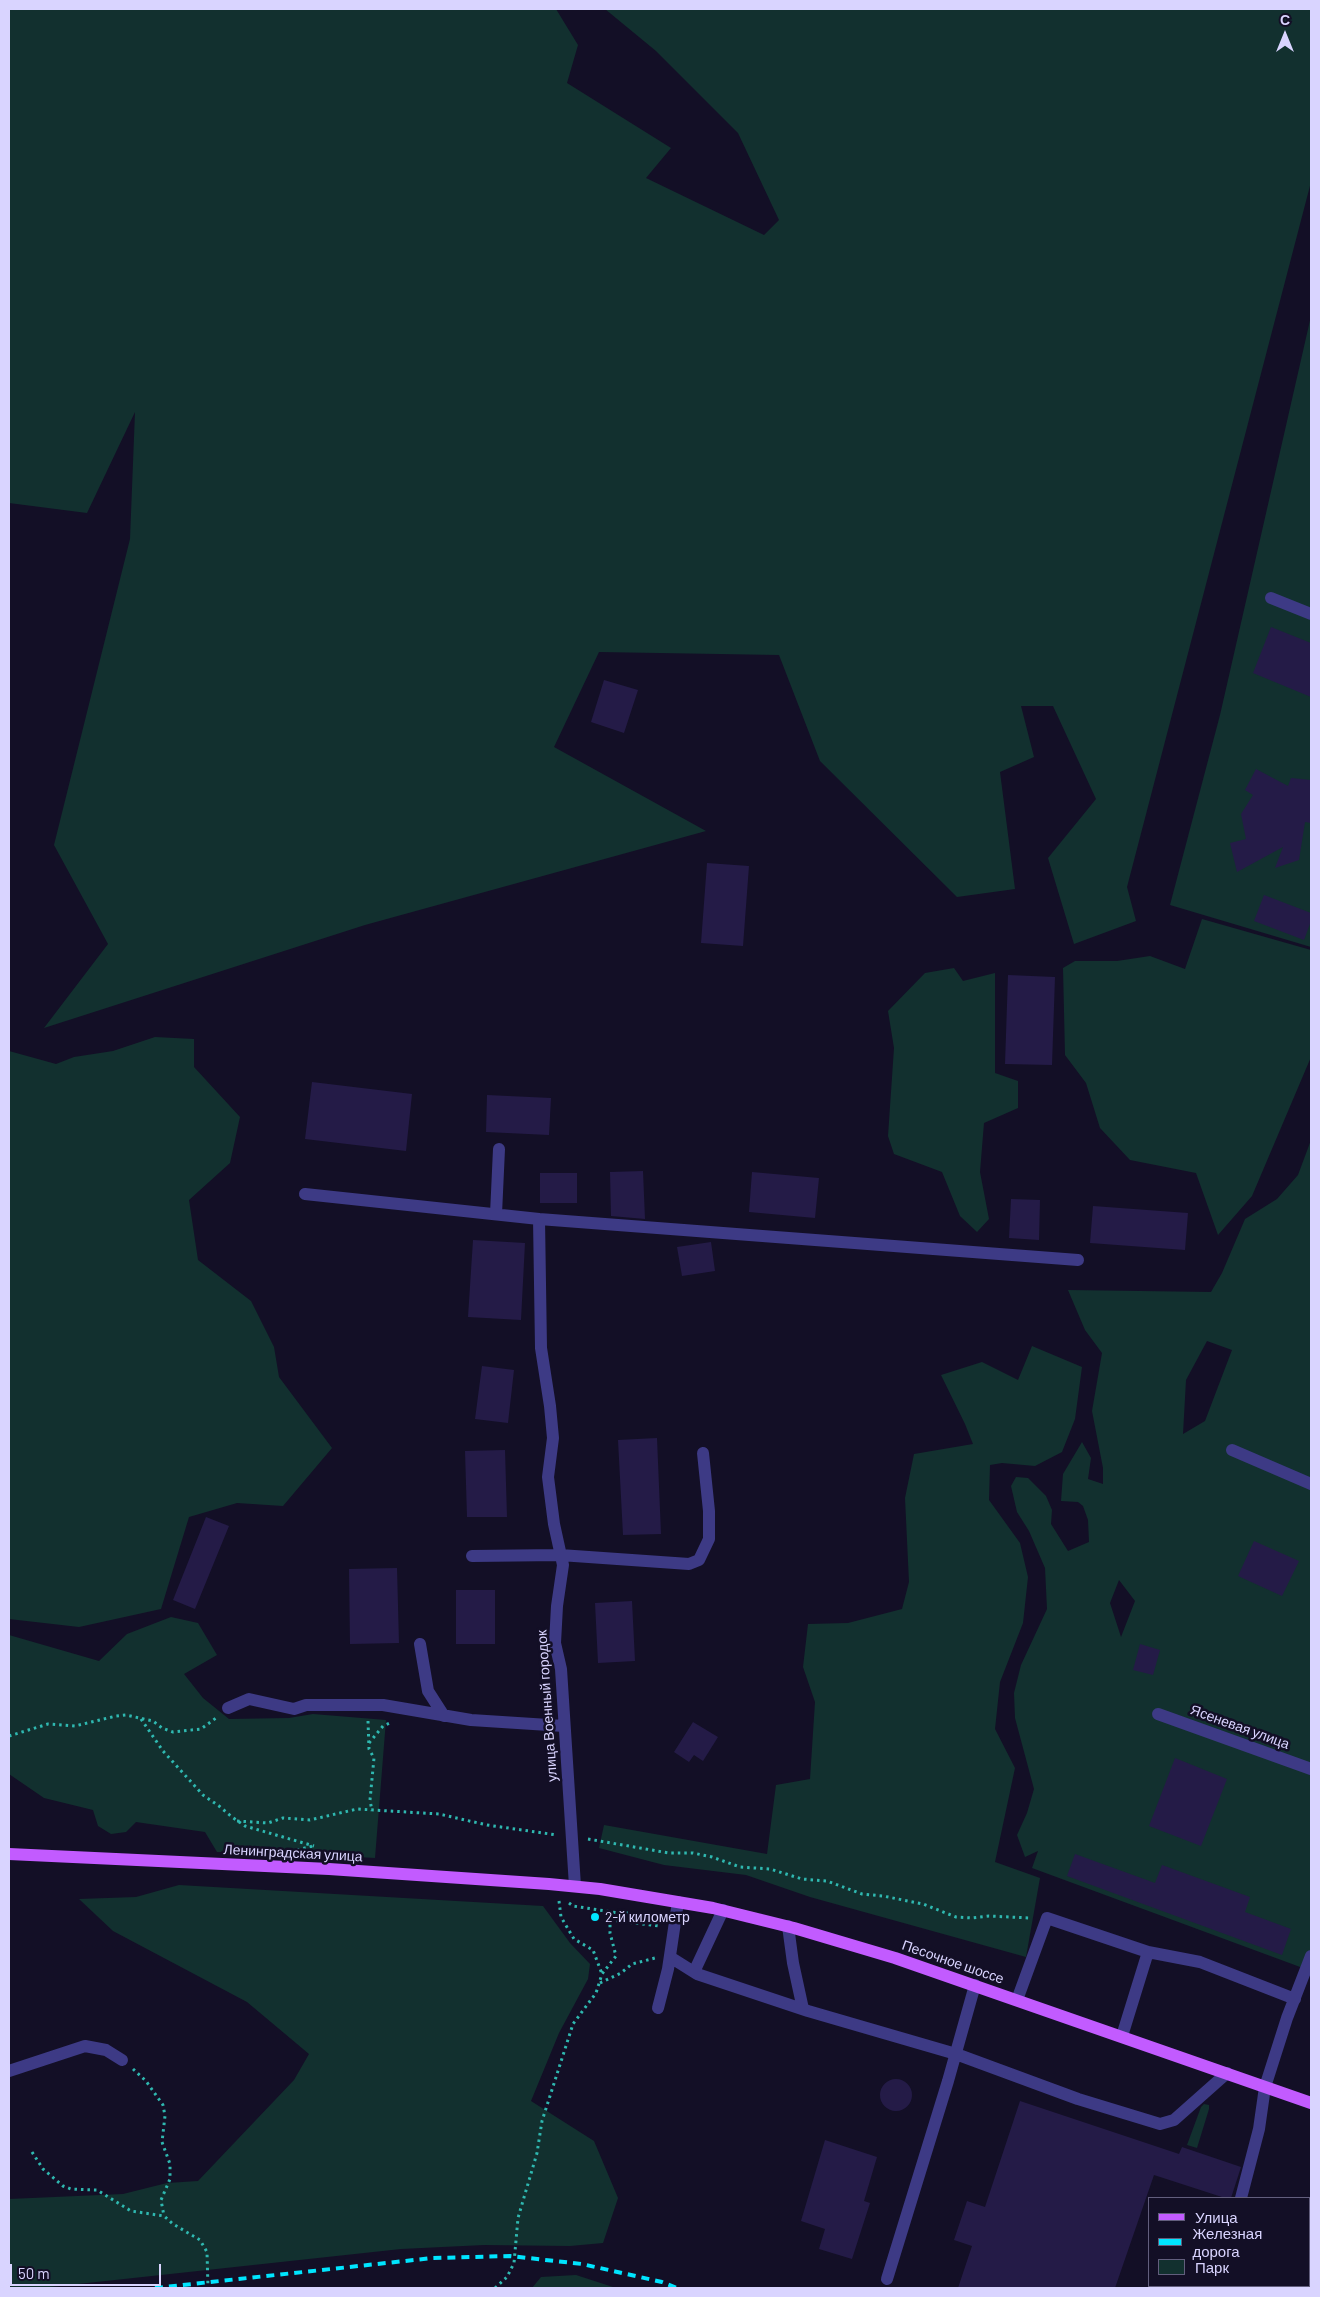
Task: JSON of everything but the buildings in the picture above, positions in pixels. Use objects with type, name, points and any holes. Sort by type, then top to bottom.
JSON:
[{"type":"main road","name":"Ленинградская улица","points":[[9,1854],[338,1870],[575,1886]]},
{"type":"main road","name":"Песочное шоссе","points":[[575,1886],[723,1910],[788,1926],[895,1958],[975,1985],[1311,2103]]},
{"type":"street","points":[[1271,598],[1311,614]]},
{"type":"street","points":[[496,1214],[499,1149]]},
{"type":"street","points":[[305,1194],[539,1219],[1078,1260]]},
{"type":"street","name":"улица Военный городок","points":[[539,1219],[541,1348],[553,1438],[548,1477],[562,1577],[557,1606],[555,1643],[560,1669],[575,1886]]},
{"type":"street","points":[[1232,1450],[1311,1484]]},
{"type":"street","points":[[472,1556],[560,1555],[689,1564],[699,1560],[709,1539],[709,1511],[703,1452]]},
{"type":"street","points":[[420,1644],[428,1691],[444,1716]]},
{"type":"street","points":[[228,1708],[249,1699],[294,1709],[306,1705],[367,1705],[502,1723],[564,1726]]},
{"type":"street","name":"Ясеневая улица","points":[[1158,1714],[1311,1769]]},
{"type":"street","points":[[658,2008],[670,1957],[678,1902]]},
{"type":"street","points":[[694,1972],[723,1910]]},
{"type":"street","points":[[1017,2000],[1047,1918],[1148,1952],[1200,1962],[1295,1998]]},
{"type":"street","points":[[788,1926],[803,2009]]},
{"type":"street","points":[[1122,2036],[1148,1952]]},
{"type":"street","points":[[1241,2197],[1259,2129],[1264,2087],[1311,1956]]},
{"type":"street","points":[[670,1957],[694,1972],[803,2009],[956,2054],[1078,2099],[1160,2124],[1174,2120],[1227,2074]]},
{"type":"street","points":[[886,2279],[956,2054],[975,1985]]},
{"type":"street","points":[[9,2071],[85,2046],[106,2050],[122,2060]]},
{"type":"path","points":[[367,1705],[369,1749],[374,1758],[370,1800],[372,1811]]},
{"type":"path","points":[[9,1736],[48,1724],[75,1726],[116,1716],[153,1721],[162,1728],[173,1732],[191,1730],[201,1728],[228,1708]]},
{"type":"path","points":[[141,1718],[163,1751],[203,1795],[237,1821],[245,1826],[314,1846]]},
{"type":"path","points":[[237,1821],[268,1823],[283,1818],[310,1820],[349,1810],[439,1814],[487,1825],[669,1853],[693,1853],[740,1867],[770,1869],[802,1879],[827,1881],[862,1894],[923,1904],[956,1917],[1028,1918],[1038,1922],[1046,1922]]},
{"type":"path","points":[[560,1895],[558,1904],[560,1917],[574,1939],[593,1950],[602,1974]]},
{"type":"path","points":[[495,2288],[507,2277],[514,2264],[518,2218],[536,2153],[542,2121],[573,2024],[596,1994],[602,1974],[616,1956],[610,1933],[610,1912]]},
{"type":"path","points":[[610,1920],[675,1929]]},
{"type":"path","points":[[599,1983],[621,1973],[632,1964],[653,1958],[670,1957]]},
{"type":"path","points":[[122,2060],[146,2081],[163,2105],[165,2116],[162,2142],[170,2164],[170,2179],[161,2200],[164,2216]]},
{"type":"path","points":[[32,2152],[43,2169],[63,2186],[71,2189],[97,2190],[131,2211],[164,2216],[173,2224],[200,2240],[207,2252],[208,2288]]},
{"type":"green space","points":[[9,9],[556,9],[578,45],[567,83],[671,148],[646,178],[764,235],[779,220],[738,133],[656,51],[605,9],[1311,9],[1311,182],[1127,887],[1136,921],[1074,944],[1048,858],[1096,799],[1053,706],[1021,706],[1034,757],[1000,772],[1015,889],[957,897],[820,761],[779,655],[599,652],[554,747],[706,831],[365,925],[44,1028],[108,944],[54,845],[130,539],[135,412],[87,513],[9,503]]},
{"type":"green space","points":[[1311,316],[1311,947],[1170,905],[1220,715]]},
{"type":"green space","points":[[1202,919],[1311,950],[1311,1057],[1252,1196],[1218,1235],[1196,1173],[1130,1160],[1100,1128],[1086,1083],[1065,1055],[1063,968],[1075,961],[1117,961],[1150,956],[1185,969]]},
{"type":"green space","points":[[954,968],[963,981],[995,973],[995,1073],[1018,1081],[1018,1108],[984,1123],[980,1172],[989,1219],[977,1232],[960,1216],[942,1172],[894,1154],[888,1136],[894,1048],[888,1011],[925,973]]},
{"type":"green space","points":[[155,1037],[194,1039],[194,1067],[240,1117],[230,1163],[189,1200],[198,1260],[251,1301],[274,1347],[279,1377],[332,1448],[283,1506],[237,1503],[189,1517],[161,1609],[79,1627],[9,1619],[9,1051],[56,1064],[74,1057],[113,1051]]},
{"type":"green space","points":[[1311,1140],[1311,1971],[1032,1868],[1038,1851],[1025,1857],[1017,1835],[1027,1813],[1034,1789],[1015,1718],[1014,1693],[1021,1665],[1047,1609],[1045,1568],[1029,1531],[1017,1512],[1011,1486],[1016,1477],[1028,1478],[1046,1496],[1052,1510],[1051,1524],[1068,1551],[1089,1542],[1088,1520],[1083,1506],[1078,1502],[1061,1501],[1063,1474],[1082,1442],[1091,1458],[1088,1479],[1103,1484],[1103,1468],[1092,1411],[1102,1353],[1085,1330],[1068,1290],[1211,1292],[1222,1273],[1245,1219],[1277,1199],[1298,1175]],"holes":[[[1207,1341],[1232,1350],[1205,1421],[1183,1434],[1186,1380]],[[1119,1580],[1135,1601],[1121,1637],[1110,1603]]]},
{"type":"green space","points":[[1032,1346],[1082,1367],[1075,1419],[1062,1452],[1035,1466],[1002,1463],[990,1465],[989,1500],[1020,1543],[1028,1577],[1023,1623],[1000,1682],[995,1729],[1015,1768],[995,1862],[1040,1878],[1026,1957],[810,1897],[746,1875],[664,1865],[599,1848],[604,1825],[767,1854],[776,1785],[810,1779],[815,1702],[803,1667],[808,1624],[848,1623],[902,1609],[909,1582],[905,1498],[914,1454],[973,1444],[941,1375],[982,1362],[1018,1380]]},
{"type":"green space","points":[[171,1617],[198,1623],[217,1655],[184,1674],[203,1698],[229,1719],[289,1718],[313,1714],[386,1720],[375,1858],[273,1852],[217,1852],[205,1832],[136,1822],[126,1832],[111,1834],[98,1826],[93,1810],[44,1798],[9,1774],[9,1635],[99,1661],[127,1634]]},
{"type":"green space","points":[[179,1885],[543,1906],[570,1943],[590,1964],[588,1979],[559,2033],[531,2101],[594,2141],[618,2198],[603,2243],[570,2246],[484,2245],[401,2249],[41,2288],[9,2288],[9,2199],[123,2194],[167,2183],[198,2181],[294,2080],[309,2054],[247,2002],[113,1931],[79,1899],[136,1897]]},
{"type":"green space","points":[[1204,2104],[1209,2105],[1209,2109],[1197,2148],[1187,2145],[1201,2107]]},
{"type":"green space","points":[[576,2275],[616,2288],[532,2288],[541,2277]]},
{"type":"railway","points":[[155,2288],[433,2258],[510,2256],[582,2264],[662,2282],[677,2288]]},
{"type":"place","name":"2-й километр","points":[[595,1917]]}]
